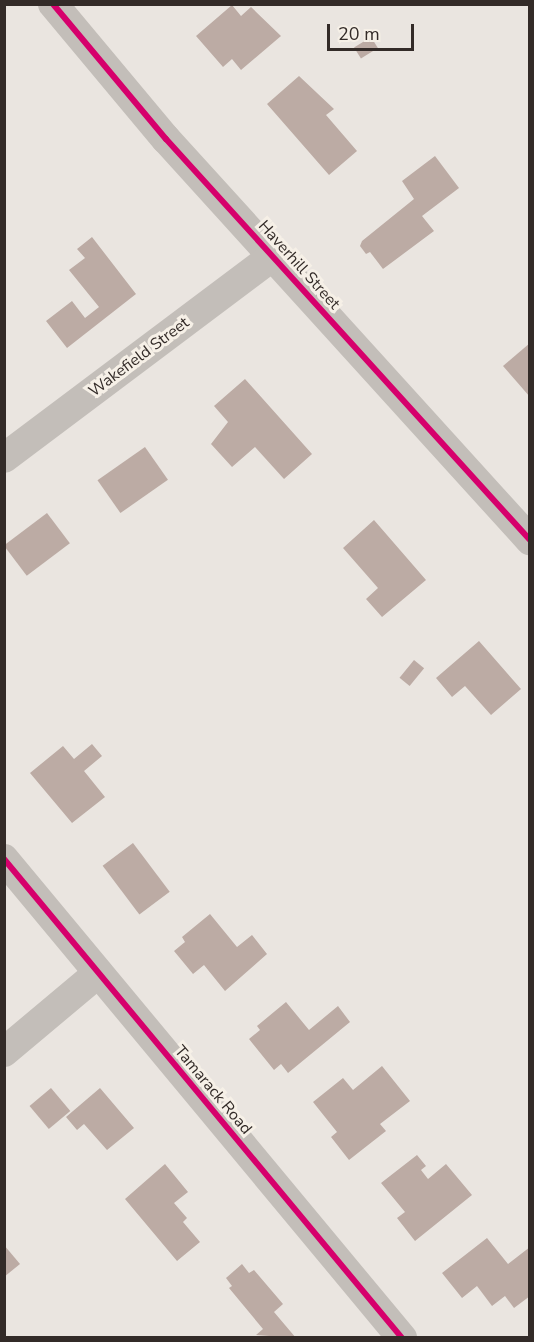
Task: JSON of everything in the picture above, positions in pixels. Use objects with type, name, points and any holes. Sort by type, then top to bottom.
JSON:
[{"type":"street","name":"Haverhill Street","points":[[53,4],[166,139],[530,540]]},
{"type":"street","name":"Wakefield Street","points":[[4,458],[273,256]]},
{"type":"street","name":"Tamarack Road","points":[[4,859],[402,1338]]},
{"type":"street","points":[[4,1052],[98,973]]},
{"type":"building","points":[[232,5],[241,16],[251,7],[281,36],[241,70],[232,59],[223,67],[196,36]]},
{"type":"building","points":[[371,37],[378,48],[361,59],[354,48]]},
{"type":"building","points":[[299,76],[334,109],[326,115],[357,151],[329,175],[267,104]]},
{"type":"building","points":[[435,156],[459,188],[422,216],[434,231],[383,269],[370,252],[366,254],[360,246],[362,241],[414,199],[402,181]]},
{"type":"building","points":[[92,237],[136,294],[67,348],[46,321],[72,301],[85,318],[99,307],[69,270],[85,258],[77,249]]},
{"type":"building","points":[[530,343],[530,397],[503,366]]},
{"type":"building","points":[[245,379],[312,454],[284,479],[255,447],[232,467],[211,444],[228,422],[214,406]]},
{"type":"building","points":[[145,447],[168,480],[120,513],[97,480]]},
{"type":"building","points":[[47,513],[70,543],[27,576],[4,545]]},
{"type":"building","points":[[374,520],[426,580],[382,617],[366,599],[378,588],[343,548]]},
{"type":"building","points":[[479,641],[521,689],[491,715],[465,686],[452,697],[436,678]]},
{"type":"building","points":[[414,660],[424,668],[410,686],[400,678]]},
{"type":"building","points":[[92,744],[102,756],[84,771],[105,797],[72,823],[30,773],[63,746],[74,759]]},
{"type":"building","points":[[133,843],[170,892],[139,915],[103,866]]},
{"type":"building","points":[[210,914],[237,947],[252,935],[267,954],[225,991],[204,965],[193,974],[174,951],[185,942],[182,937]]},
{"type":"building","points":[[286,1002],[309,1030],[338,1006],[350,1022],[288,1073],[281,1064],[274,1070],[249,1039],[260,1030],[257,1026]]},
{"type":"building","points":[[382,1066],[410,1101],[380,1124],[386,1131],[349,1160],[331,1137],[337,1132],[313,1102],[343,1078],[353,1090]]},
{"type":"building","points":[[51,1088],[70,1111],[49,1129],[30,1106]]},
{"type":"building","points":[[100,1088],[134,1128],[107,1150],[84,1124],[77,1130],[66,1117]]},
{"type":"building","points":[[417,1155],[426,1166],[421,1170],[428,1179],[446,1164],[472,1195],[415,1241],[397,1218],[405,1212],[381,1183]]},
{"type":"building","points":[[165,1164],[188,1192],[174,1203],[187,1218],[183,1222],[200,1242],[177,1261],[125,1199]]},
{"type":"building","points":[[487,1238],[508,1264],[530,1247],[530,1296],[514,1308],[505,1296],[492,1306],[477,1286],[462,1298],[442,1273]]},
{"type":"building","points":[[4,1245],[20,1264],[4,1277]]},
{"type":"building","points":[[242,1264],[249,1273],[254,1270],[283,1304],[274,1312],[296,1338],[256,1335],[263,1329],[229,1288],[232,1286],[226,1278]]},
{"type":"cycle path","points":[[53,4],[166,139],[530,540]]},
{"type":"cycle path","points":[[4,859],[402,1338]]}]
